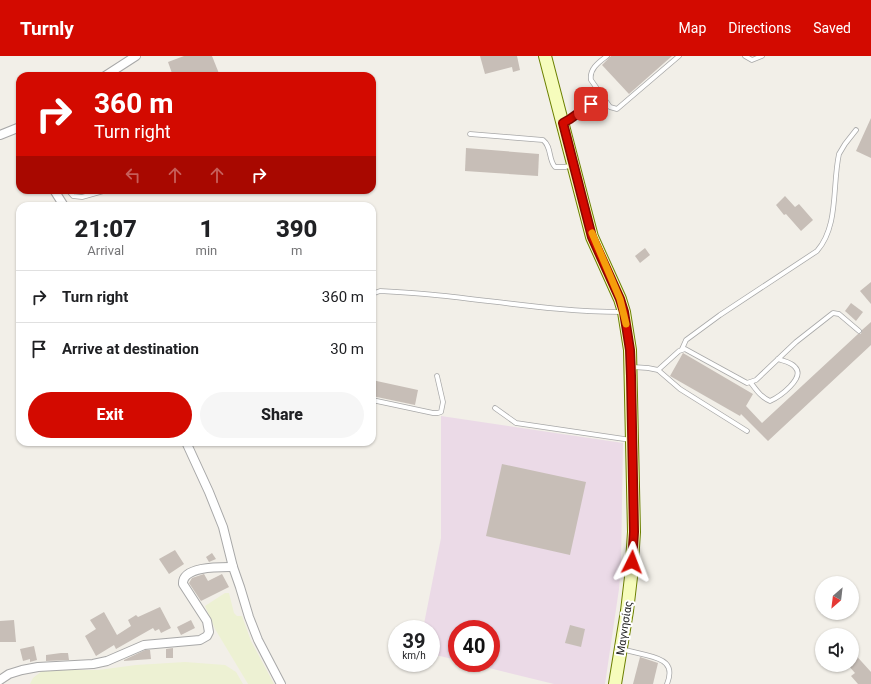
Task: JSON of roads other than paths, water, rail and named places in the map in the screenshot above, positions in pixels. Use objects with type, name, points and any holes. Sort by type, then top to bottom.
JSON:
[{"type":"street","name":"Μαγνησίας","points":[[544,56],[592,237],[620,299],[624,312],[630,350],[634,532],[631,577],[621,648],[614,684]]},
{"type":"street","points":[[111,72],[132,57]]},
{"type":"street","points":[[0,135],[16,130]]},
{"type":"street","points":[[188,446],[223,527],[248,618],[281,684]]},
{"type":"street","points":[[0,680],[9,674],[38,667],[93,664],[107,661],[144,645],[190,642],[204,639],[210,632],[207,621],[183,584],[182,580],[184,577],[201,568],[233,567]]},
{"type":"lane","points":[[606,56],[594,67],[590,76],[591,80],[610,107],[618,109],[679,56]]},
{"type":"lane","points":[[745,56],[752,60],[762,56]]},
{"type":"lane","points":[[563,123],[602,96]]},
{"type":"lane","points":[[658,370],[682,350],[686,340],[720,315],[817,251],[824,244],[830,227],[839,154],[856,130]]},
{"type":"lane","points":[[470,134],[543,140],[547,144],[555,167],[573,165]]},
{"type":"lane","points":[[71,194],[73,196],[82,197],[93,194]]},
{"type":"lane","points":[[376,292],[380,291],[434,294],[592,311],[624,312]]},
{"type":"lane","points":[[682,350],[685,349],[747,383],[751,383],[796,342],[833,313],[839,314],[859,331]]},
{"type":"lane","points":[[751,383],[758,393],[770,401],[776,399],[787,390],[793,384],[797,375],[797,369],[789,363],[778,360]]},
{"type":"lane","points":[[630,367],[658,370],[680,389],[747,431]]},
{"type":"lane","points":[[376,401],[438,413],[440,412],[443,402],[437,376]]},
{"type":"lane","points":[[495,408],[516,423],[631,440]]},
{"type":"lane","points":[[621,648],[658,658],[666,663],[669,668],[670,676],[667,684]]}]
